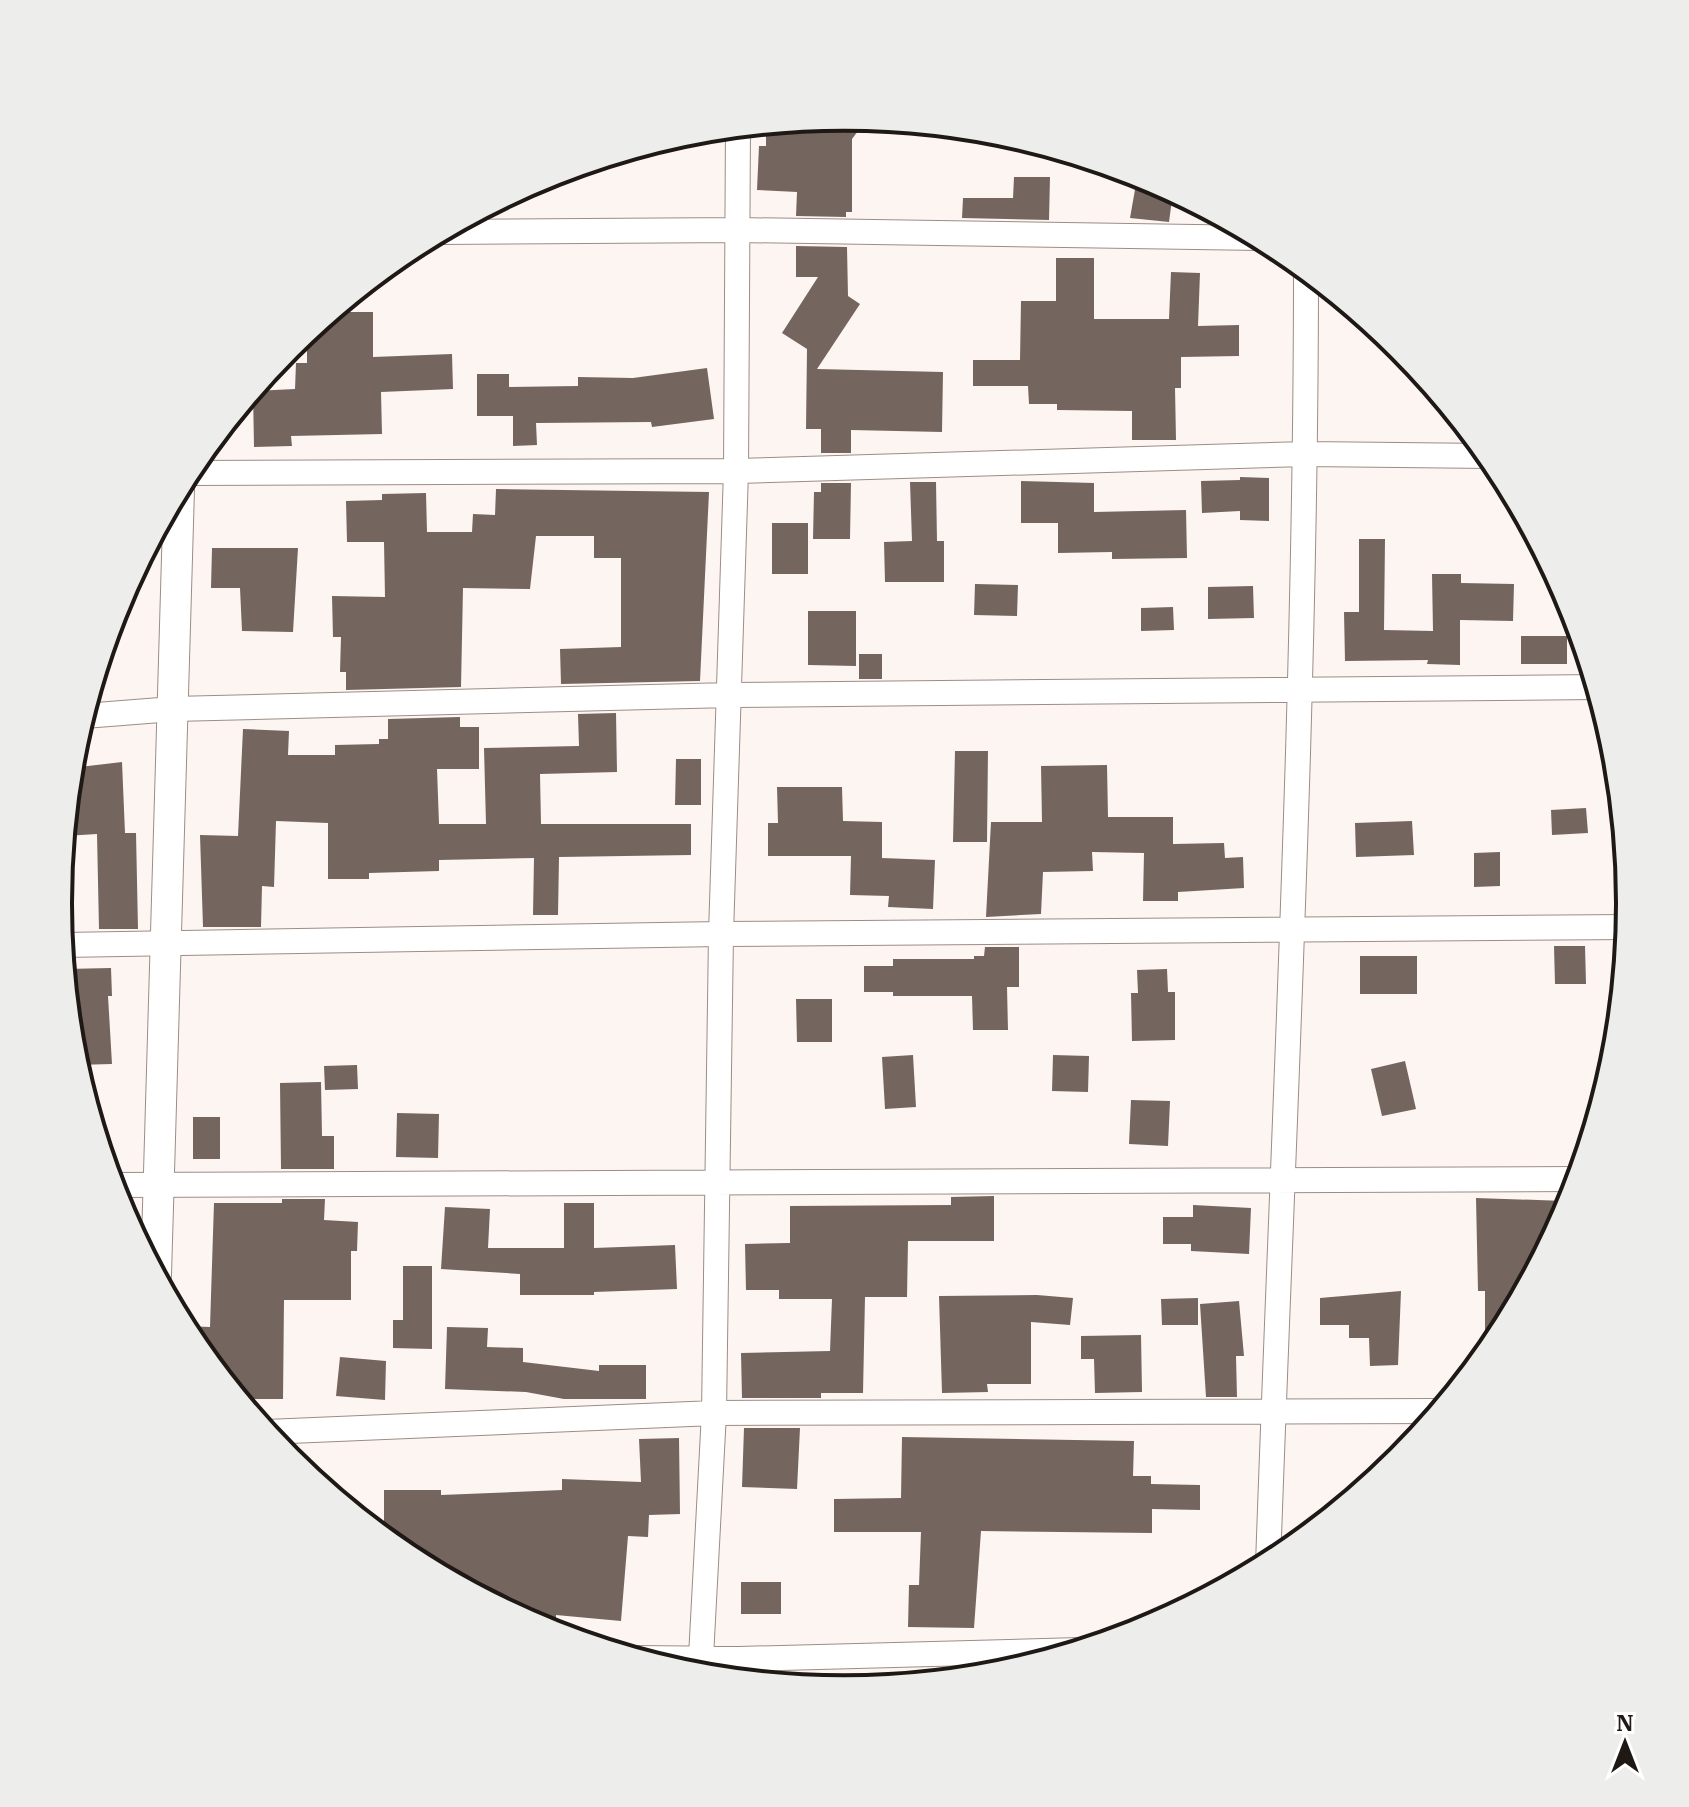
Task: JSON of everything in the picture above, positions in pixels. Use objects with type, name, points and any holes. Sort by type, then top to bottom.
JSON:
[{"type":"street","points":[[700,1662],[714,1413],[721,934],[736,471],[738,139]]},
{"type":"street","points":[[462,232],[739,230],[1237,238]]},
{"type":"street","points":[[1269,1549],[1292,929],[1306,454],[1306,284]]},
{"type":"street","points":[[203,473],[736,471],[1306,454],[1474,456]]},
{"type":"street","points":[[156,1254],[163,946],[178,512]]},
{"type":"street","points":[[96,715],[173,709],[731,695],[1586,687]]},
{"type":"street","points":[[74,945],[163,946],[721,934],[1616,927]]},
{"type":"street","points":[[126,1185],[1566,1179]]},
{"type":"street","points":[[281,1431],[714,1413],[1427,1411]]},
{"type":"street","points":[[720,1665],[1036,1652]]},
{"type":"building","points":[[858,132],[852,139],[852,212],[846,212],[846,217],[796,216],[797,192],[757,190],[759,146],[766,146],[766,136]]},
{"type":"building","points":[[1014,177],[1050,177],[1049,220],[962,218],[963,198],[1013,198]]},
{"type":"building","points":[[1135,188],[1171,204],[1169,222],[1130,218]]},
{"type":"building","points":[[796,246],[847,247],[848,296],[860,304],[817,369],[943,372],[942,432],[851,430],[851,453],[821,453],[821,429],[806,429],[807,349],[782,333],[818,277],[796,277]]},
{"type":"building","points":[[1056,258],[1094,258],[1094,319],[1169,319],[1171,272],[1200,273],[1198,326],[1239,325],[1239,356],[1181,357],[1181,388],[1175,388],[1176,440],[1132,440],[1132,411],[1057,410],[1057,404],[1029,404],[1028,386],[973,386],[973,360],[1020,360],[1021,301],[1056,301]]},
{"type":"building","points":[[348,312],[373,312],[373,357],[452,354],[453,389],[381,392],[382,434],[291,436],[292,446],[254,447],[253,407],[267,390],[295,389],[296,363],[307,363],[307,349]]},
{"type":"building","points":[[707,368],[714,419],[652,427],[651,422],[536,423],[537,445],[513,446],[513,416],[477,416],[477,374],[509,374],[509,387],[578,386],[578,377],[633,378]]},
{"type":"building","points":[[1240,477],[1269,478],[1269,521],[1240,520],[1240,511],[1202,513],[1201,481],[1240,480]]},
{"type":"building","points":[[1021,481],[1094,483],[1094,512],[1186,510],[1187,558],[1112,559],[1112,552],[1058,553],[1058,523],[1021,523]]},
{"type":"building","points":[[910,482],[936,482],[937,541],[944,541],[944,582],[885,582],[884,542],[912,541]]},
{"type":"building","points":[[821,483],[851,483],[850,539],[813,539],[814,492],[821,492]]},
{"type":"building","points":[[496,489],[709,492],[700,681],[561,684],[560,649],[621,647],[621,558],[594,558],[594,536],[536,536],[530,589],[463,588],[461,687],[346,690],[346,672],[340,672],[341,637],[333,637],[332,596],[385,597],[384,542],[347,542],[346,501],[382,500],[382,494],[426,493],[427,532],[472,532],[473,514],[495,515]]},
{"type":"building","points":[[772,523],[808,523],[808,574],[772,574]]},
{"type":"building","points":[[1359,539],[1385,539],[1384,630],[1433,631],[1432,574],[1461,574],[1461,583],[1514,584],[1513,621],[1460,620],[1460,665],[1427,664],[1428,660],[1345,661],[1344,612],[1359,612]]},
{"type":"building","points":[[212,548],[298,548],[293,632],[242,631],[240,588],[211,588]]},
{"type":"building","points":[[975,584],[1018,585],[1017,616],[974,615]]},
{"type":"building","points":[[1253,586],[1254,618],[1208,619],[1208,587]]},
{"type":"building","points":[[1173,607],[1174,630],[1141,631],[1141,608]]},
{"type":"building","points":[[808,611],[856,611],[856,666],[808,665]]},
{"type":"building","points":[[1521,636],[1567,636],[1567,664],[1521,664]]},
{"type":"building","points":[[859,654],[882,654],[882,679],[859,679]]},
{"type":"building","points":[[616,713],[617,772],[540,774],[541,824],[691,824],[691,855],[559,857],[558,915],[533,915],[534,858],[439,860],[439,871],[369,873],[369,879],[328,879],[328,823],[276,821],[274,887],[262,886],[261,927],[203,927],[200,835],[238,836],[243,729],[289,731],[288,755],[335,755],[335,745],[379,744],[379,739],[388,739],[388,719],[460,717],[460,727],[479,727],[479,769],[437,769],[439,824],[486,824],[484,748],[579,746],[578,714]]},
{"type":"building","points":[[955,751],[988,751],[987,842],[953,842]]},
{"type":"building","points":[[676,759],[701,759],[701,805],[675,805]]},
{"type":"building","points":[[122,762],[125,833],[136,833],[138,929],[99,929],[97,834],[76,835],[85,766]]},
{"type":"building","points":[[1107,765],[1108,817],[1173,817],[1173,844],[1224,843],[1225,858],[1243,857],[1244,888],[1178,892],[1178,901],[1143,901],[1144,853],[1092,852],[1093,871],[1043,872],[1041,914],[986,917],[991,822],[1042,822],[1041,766]]},
{"type":"building","points":[[777,787],[842,787],[843,821],[882,822],[882,858],[935,860],[933,909],[888,907],[889,896],[850,895],[851,856],[768,856],[768,823],[778,823]]},
{"type":"building","points":[[1586,808],[1588,833],[1552,835],[1551,810]]},
{"type":"building","points":[[1412,821],[1414,855],[1356,857],[1355,823]]},
{"type":"building","points":[[1500,852],[1500,886],[1474,887],[1474,853]]},
{"type":"building","points":[[1554,946],[1585,946],[1586,984],[1555,984]]},
{"type":"building","points":[[985,947],[1019,947],[1019,987],[1007,987],[1008,1030],[973,1030],[972,996],[893,996],[893,992],[864,992],[864,966],[893,966],[893,959],[974,959],[974,956],[984,956]]},
{"type":"building","points":[[1360,956],[1417,956],[1417,994],[1360,994]]},
{"type":"building","points":[[111,968],[112,996],[108,996],[112,1064],[89,1065],[75,969]]},
{"type":"building","points":[[1167,969],[1168,992],[1175,992],[1175,1040],[1132,1041],[1131,993],[1138,993],[1137,970]]},
{"type":"building","points":[[796,999],[832,999],[832,1042],[797,1042]]},
{"type":"building","points":[[913,1055],[916,1107],[885,1109],[882,1057]]},
{"type":"building","points":[[1053,1055],[1089,1056],[1088,1092],[1052,1091]]},
{"type":"building","points":[[1405,1061],[1416,1109],[1382,1116],[1371,1069]]},
{"type":"building","points":[[357,1065],[358,1089],[325,1090],[324,1066]]},
{"type":"building","points":[[321,1082],[322,1136],[334,1136],[334,1169],[281,1169],[280,1083]]},
{"type":"building","points":[[1131,1100],[1170,1101],[1168,1146],[1129,1144]]},
{"type":"building","points":[[397,1113],[439,1114],[438,1158],[396,1157]]},
{"type":"building","points":[[193,1117],[220,1117],[220,1159],[193,1159]]},
{"type":"building","points":[[994,1196],[994,1241],[908,1241],[907,1297],[865,1297],[863,1393],[821,1393],[821,1398],[742,1398],[741,1353],[830,1351],[832,1299],[779,1299],[779,1290],[746,1290],[745,1244],[790,1243],[790,1206],[951,1205],[951,1197]]},
{"type":"building","points":[[1476,1198],[1557,1201],[1514,1290],[1485,1336],[1485,1291],[1478,1291]]},
{"type":"building","points":[[282,1199],[325,1199],[324,1220],[358,1222],[357,1251],[351,1251],[351,1300],[284,1300],[283,1399],[253,1399],[198,1327],[210,1327],[214,1203],[282,1203]]},
{"type":"building","points":[[564,1203],[594,1203],[594,1248],[675,1245],[677,1289],[594,1292],[594,1295],[520,1295],[520,1274],[441,1269],[445,1207],[490,1209],[488,1248],[564,1248]]},
{"type":"building","points":[[1193,1205],[1251,1208],[1249,1254],[1191,1251],[1191,1244],[1163,1244],[1163,1217],[1193,1217]]},
{"type":"building","points":[[403,1266],[432,1266],[432,1349],[393,1348],[393,1320],[403,1320]]},
{"type":"building","points":[[1401,1291],[1398,1365],[1370,1366],[1369,1338],[1349,1338],[1349,1325],[1320,1325],[1320,1298]]},
{"type":"building","points":[[1037,1295],[1073,1298],[1070,1325],[1031,1322],[1031,1384],[987,1384],[988,1392],[942,1393],[939,1296]]},
{"type":"building","points":[[1198,1298],[1198,1325],[1162,1325],[1161,1299]]},
{"type":"building","points":[[1239,1301],[1244,1356],[1236,1356],[1237,1397],[1206,1397],[1200,1304]]},
{"type":"building","points":[[447,1327],[488,1328],[487,1347],[523,1348],[523,1362],[599,1371],[599,1365],[646,1365],[646,1399],[564,1399],[526,1392],[445,1389]]},
{"type":"building","points":[[1141,1335],[1142,1392],[1095,1393],[1094,1359],[1081,1359],[1081,1336]]},
{"type":"building","points":[[340,1357],[386,1361],[385,1400],[336,1396]]},
{"type":"building","points":[[744,1428],[800,1428],[797,1489],[742,1487]]},
{"type":"building","points":[[902,1437],[1134,1441],[1133,1476],[1151,1476],[1151,1484],[1200,1485],[1200,1510],[1152,1509],[1152,1533],[981,1531],[974,1628],[908,1627],[909,1585],[919,1585],[921,1532],[834,1532],[834,1499],[901,1498]]},
{"type":"building","points":[[679,1438],[680,1514],[649,1515],[648,1537],[628,1536],[621,1621],[549,1617],[458,1573],[384,1523],[384,1490],[441,1490],[441,1495],[562,1490],[562,1479],[641,1482],[639,1439]]},
{"type":"building","points":[[741,1582],[781,1582],[781,1614],[741,1614]]}]
